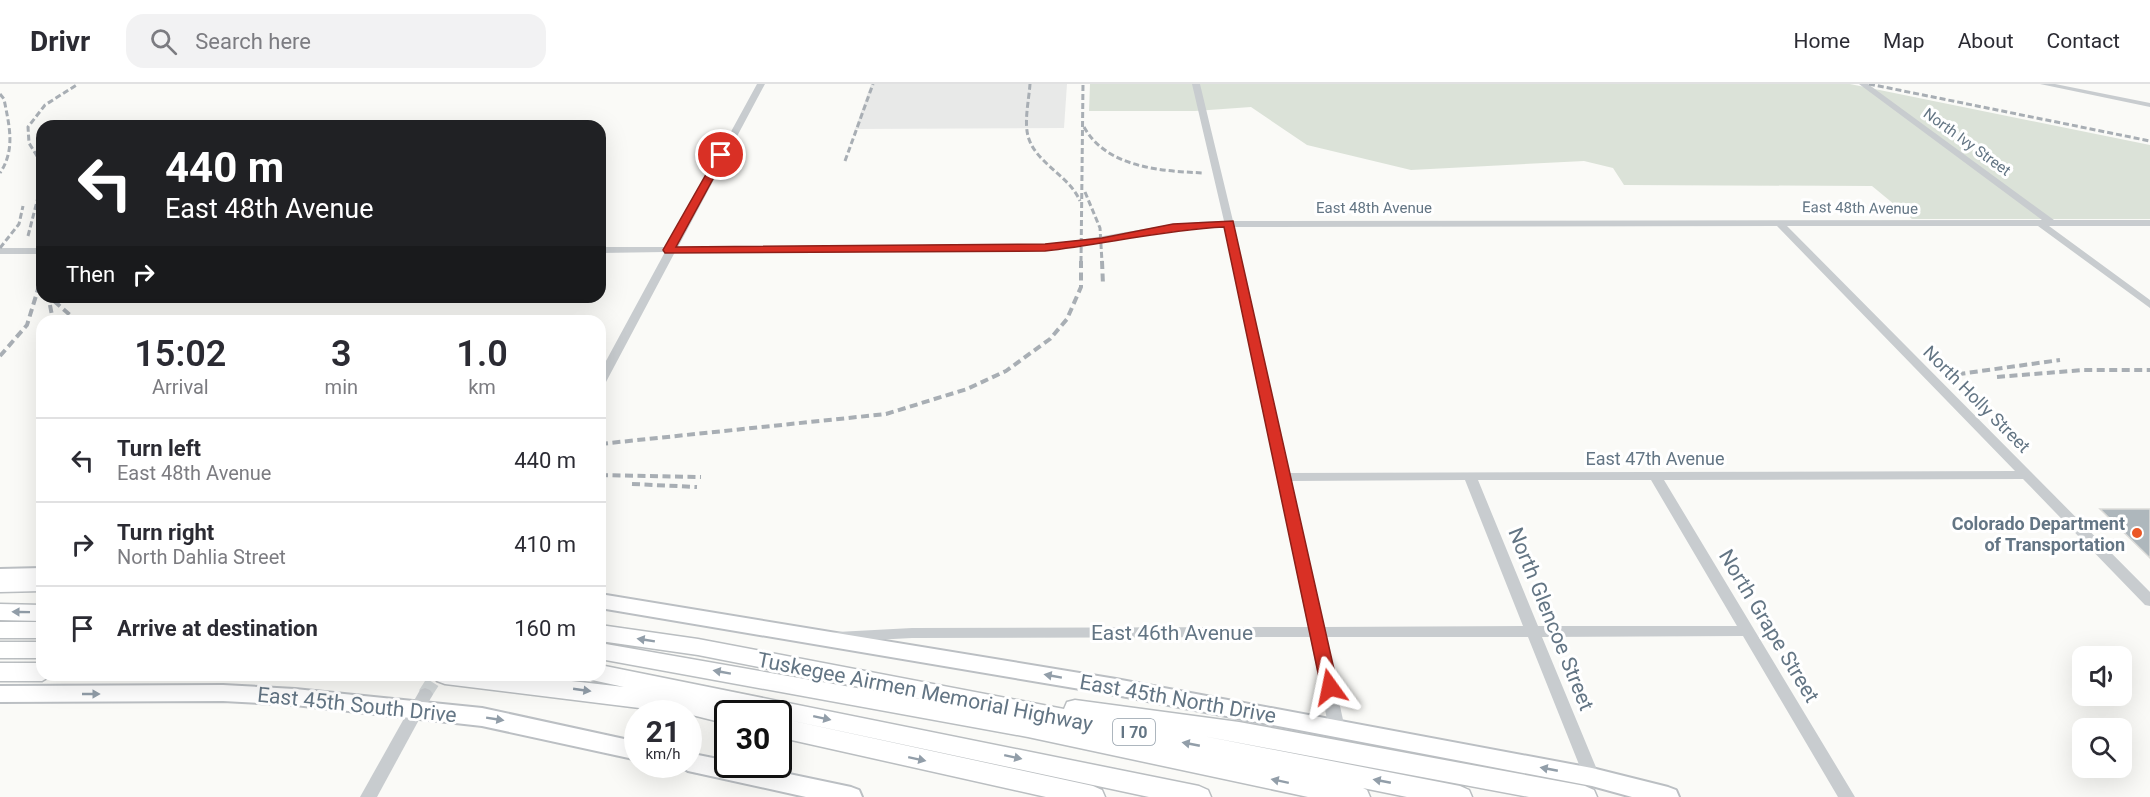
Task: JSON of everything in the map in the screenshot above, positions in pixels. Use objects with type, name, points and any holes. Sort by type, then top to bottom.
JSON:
[{"type":"highway","points":[[0,585],[36,584]]},
{"type":"highway","points":[[0,612],[36,613]]},
{"type":"highway","points":[[0,630],[36,630]]},
{"type":"highway","name":"Tuskegee Airmen Memorial Highway","points":[[606,634],[698,647],[1460,797]]},
{"type":"highway","points":[[0,650],[36,650]]},
{"type":"highway","points":[[606,652],[1016,726],[1358,797]]},
{"type":"highway","points":[[807,668],[1589,787]]},
{"type":"highway","points":[[0,672],[36,672]]},
{"type":"highway","points":[[606,675],[793,711],[1199,797]]},
{"type":"highway","points":[[506,681],[643,698],[714,712]]},
{"type":"highway","points":[[792,730],[1093,797]]},
{"type":"highway","points":[[976,772],[1035,797]]},
{"type":"main road","points":[[0,576],[36,575]]},
{"type":"main road","name":"East 46th Avenue","points":[[606,602],[828,638]]},
{"type":"main road","name":"East 45th North Drive","points":[[828,638],[1337,729],[1589,787],[1668,797]]},
{"type":"main road","name":"East 45th South Drive","points":[[0,694],[223,693],[421,703],[624,748]]},
{"type":"main road","points":[[702,765],[851,797]]},
{"type":"street","points":[[606,371],[760,84]]},
{"type":"street","points":[[1196,84],[1229,224],[1337,729]]},
{"type":"street","name":"North Ivy Street","points":[[1863,84],[2052,224]]},
{"type":"street","points":[[2044,84],[2150,105]]},
{"type":"street","name":"North Holly Street","points":[[1778,222],[2150,601]]},
{"type":"street","name":"East 48th Avenue","points":[[606,250],[1045,247],[1102,241],[1173,227],[1229,224],[2150,223]]},
{"type":"street","points":[[2041,224],[2150,305]]},
{"type":"street","points":[[0,251],[36,251]]},
{"type":"street","name":"East 47th Avenue","points":[[1284,477],[2027,475]]},
{"type":"street","name":"North Grape Street","points":[[1655,476],[1847,797]]},
{"type":"street","name":"North Glencoe Street","points":[[1470,477],[1533,632],[1589,787]]},
{"type":"street","name":"East 46th Avenue","points":[[828,638],[912,633],[1748,631]]},
{"type":"street","points":[[368,797],[421,703]]},
{"type":"shaded area","points":[[871,84],[1067,84],[1064,128],[855,129]]},
{"type":"shaded area","points":[[1090,84],[1850,84],[2150,145],[2150,219],[1912,219],[1872,186],[1624,185],[1613,168],[1584,161],[1411,170],[1307,145],[1251,107],[1195,111],[1089,111]]},
{"type":"building","name":"Colorado Department of Transportation","points":[[2100,509],[2150,509],[2150,558]]},
{"type":"tunnel","points":[[425,694],[433,681]]},
{"type":"railway","points":[[36,154],[29,143],[28,127],[45,105],[78,84]]},
{"type":"railway","points":[[845,161],[873,84]]},
{"type":"railway","points":[[1030,84],[1026,124],[1028,136],[1038,154],[1068,184],[1080,201]]},
{"type":"railway","points":[[1081,262],[1083,84]]},
{"type":"railway","points":[[1869,84],[2150,141]]},
{"type":"railway","points":[[0,94],[4,99],[10,137],[8,155],[0,173]]},
{"type":"railway","points":[[1084,127],[1094,141],[1106,151],[1136,165],[1170,171],[1204,173]]},
{"type":"railway","points":[[1085,192],[1100,228],[1102,262]]},
{"type":"railway","points":[[28,236],[36,205]]},
{"type":"railway","points":[[0,248],[19,224],[23,206]]},
{"type":"railway","points":[[1102,261],[1103,285]]},
{"type":"railway","points":[[606,443],[886,414],[967,389],[1006,371],[1050,339],[1067,319],[1081,287],[1081,262]]},
{"type":"railway","points":[[0,356],[27,325],[36,296]]},
{"type":"railway","points":[[56,303],[70,315]]},
{"type":"railway","points":[[50,305],[52,315]]},
{"type":"railway","points":[[1945,376],[2060,360]]},
{"type":"railway","points":[[1997,377],[2084,370],[2150,370]]},
{"type":"railway","points":[[606,475],[701,477]]},
{"type":"railway","points":[[632,484],[697,487]]},
{"type":"place","name":"Colorado Department of Transportation","points":[[2137,533]]},
{"type":"route","points":[[721,155],[669,250],[1045,247],[1102,241],[1173,227],[1229,224],[1330,687]]}]
